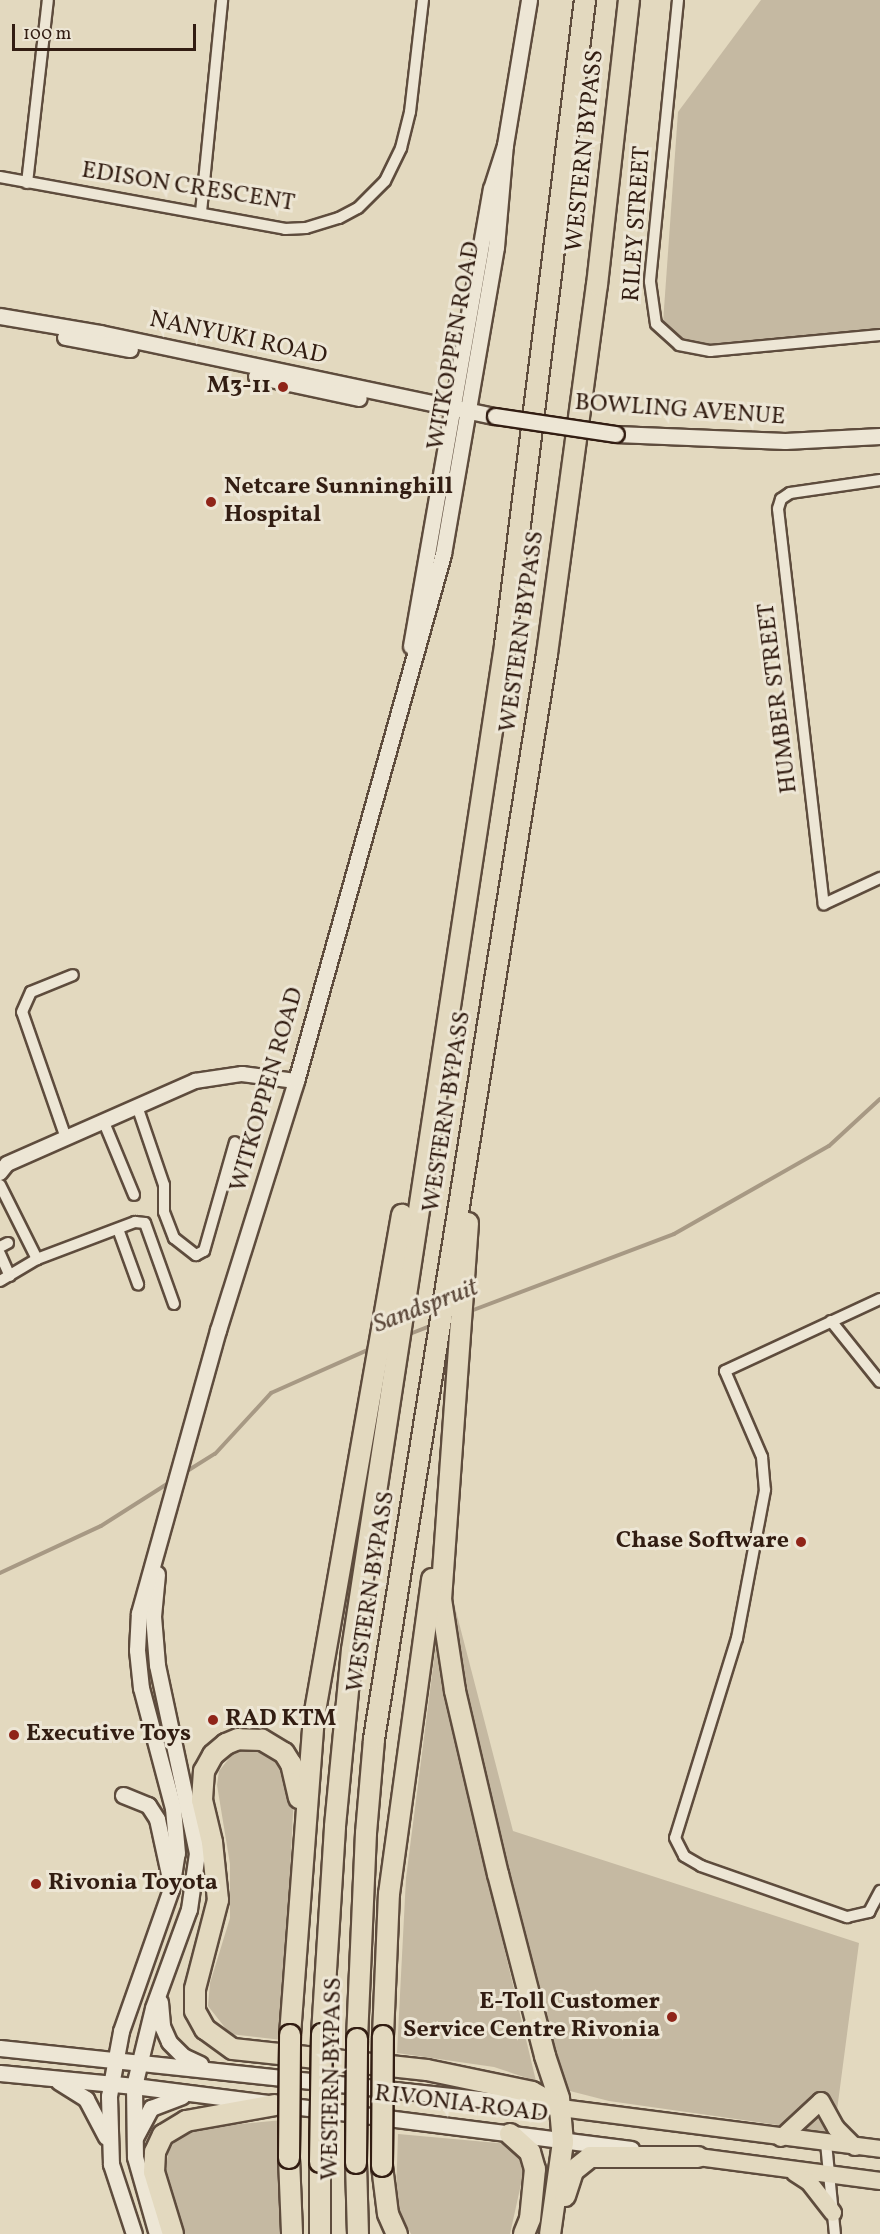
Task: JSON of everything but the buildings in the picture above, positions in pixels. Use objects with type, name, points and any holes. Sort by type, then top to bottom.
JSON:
[{"type":"highway","name":"WESTERN BYPASS","points":[[320,2234],[322,2034],[335,1826],[380,1395],[417,1133],[441,1052],[505,645],[585,0]]},
{"type":"highway","name":"WESTERN BYPASS","points":[[358,2234],[357,2039],[366,1833],[374,1739],[433,1381],[454,1282],[482,1067],[552,618],[597,285],[629,0]]},
{"type":"highway","points":[[454,1282],[456,1380],[441,1574],[450,1664],[517,1950],[561,2108],[563,2142],[550,2234]]},
{"type":"highway","points":[[292,2234],[290,2035],[314,1717],[380,1395]]},
{"type":"highway","points":[[397,2234],[388,2214],[382,2166],[383,2036],[396,1836],[448,1481]]},
{"type":"highway","points":[[304,1830],[296,1775],[284,1753],[262,1740],[250,1739],[226,1744],[213,1755],[204,1771],[202,1800],[216,1862],[218,1900],[195,2000],[205,2030],[233,2049],[427,2070],[532,2092],[561,2108]]},
{"type":"highway","points":[[173,2234],[154,2172],[155,2152],[163,2135],[186,2121],[275,2105]]},
{"type":"highway","points":[[510,2134],[530,2152],[535,2169],[530,2219],[524,2234]]},
{"type":"highway","points":[[558,2234],[569,2180],[578,2166],[590,2157],[698,2157]]},
{"type":"main road","name":"WITKOPPEN ROAD","points":[[134,2234],[118,2194],[108,2142],[110,2084],[125,2015],[171,1889],[177,1853],[175,1818],[151,1736],[137,1650],[143,1596],[187,1437],[296,1081],[412,657],[420,645],[443,554],[491,189],[505,145],[529,0]]},
{"type":"main road","name":"NANYUKI ROAD","points":[[0,316],[100,333],[463,412]]},
{"type":"main road","name":"NANYUKI ROAD","points":[[0,326],[463,412]]},
{"type":"main road","name":"BOWLING AVENUE","points":[[463,412],[616,434],[785,441],[880,436]]},
{"type":"main road","name":"WITKOPPEN ROAD","points":[[157,2234],[143,2194],[134,2148],[134,2086],[138,2061],[159,1991],[189,1909],[197,1853],[156,1656],[153,1616],[162,1533]]},
{"type":"main road","points":[[123,1795],[148,1805],[157,1819],[171,1889]]},
{"type":"main road","points":[[159,1991],[160,2018],[169,2042],[183,2056],[214,2069]]},
{"type":"main road","name":"RIVONIA ROAD","points":[[0,2048],[115,2058],[561,2108],[880,2150]]},
{"type":"main road","name":"RIVONIA ROAD","points":[[0,2073],[134,2086],[880,2181]]},
{"type":"main road","points":[[52,2079],[86,2099],[108,2142]]},
{"type":"main road","points":[[134,2148],[142,2120],[151,2108],[164,2100],[191,2094]]},
{"type":"main road","points":[[781,2138],[820,2101],[836,2128],[855,2147]]},
{"type":"main road","points":[[789,2170],[809,2182],[833,2213]]},
{"type":"street","points":[[27,183],[48,0]]},
{"type":"street","points":[[201,212],[222,0]]},
{"type":"street","name":"EDISON CRESCENT","points":[[0,177],[285,229],[306,228],[339,218],[373,194],[393,165],[407,129],[423,0]]},
{"type":"street","name":"RILEY STREET","points":[[678,0],[650,282],[656,324],[680,345],[710,351],[880,335]]},
{"type":"street","name":"HUMBER STREET","points":[[880,480],[790,493],[781,499],[778,516],[824,903],[880,878]]},
{"type":"street","points":[[66,1138],[22,1012],[31,993],[73,975]]},
{"type":"street","points":[[2,1167],[195,1081],[226,1075],[296,1081]]},
{"type":"street","points":[[137,1106],[164,1185],[164,1212],[174,1238],[196,1255],[204,1251],[235,1142]]},
{"type":"street","points":[[104,1120],[134,1195]]},
{"type":"street","points":[[0,1185],[37,1259]]},
{"type":"street","points":[[0,1254],[5,1278],[37,1259],[138,1222],[145,1223],[174,1304]]},
{"type":"street","points":[[118,1229],[138,1284]]},
{"type":"street","points":[[880,1299],[725,1371],[762,1457],[765,1490],[737,1638],[676,1825],[677,1845],[690,1860],[847,1917],[869,1912],[880,1891]]},
{"type":"street","points":[[831,1321],[880,1382]]},
{"type":"street","points":[[826,2143],[835,2234]]},
{"type":"shaded area","points":[[761,0],[880,0],[880,330],[692,349],[663,323],[678,112]]},
{"type":"shaded area","points":[[451,1592],[513,1831],[859,1943],[834,2133],[609,2101],[570,2091],[561,2083],[473,1740],[449,1611]]},
{"type":"shaded area","points":[[436,1644],[475,1826],[536,2081],[494,2067],[397,2053],[406,1878]]},
{"type":"shaded area","points":[[247,1747],[277,1751],[294,1792],[282,2040],[230,2034],[208,2006],[210,1983],[230,1918],[230,1864],[217,1785],[219,1771],[235,1751]]},
{"type":"shaded area","points":[[282,2120],[285,2234],[185,2234],[165,2181],[168,2152],[176,2140],[201,2128]]},
{"type":"shaded area","points":[[398,2134],[509,2144],[518,2151],[523,2175],[510,2234],[411,2234],[400,2213],[396,2194]]},
{"type":"waterway","name":"Sandspruit","points":[[468,1312],[674,1234],[829,1146],[880,1099]]},
{"type":"waterway","name":"Sandspruit","points":[[407,1335],[433,1325]]},
{"type":"waterway","name":"Sandspruit","points":[[184,1473],[215,1454],[271,1393],[372,1348]]},
{"type":"waterway","name":"Sandspruit","points":[[0,1573],[101,1526],[170,1482]]},
{"type":"place","name":"M3-11","points":[[283,387]]},
{"type":"place","name":"Netcare Sunninghill Hospital","points":[[211,502]]},
{"type":"place","name":"Chase Software","points":[[801,1542]]},
{"type":"place","name":"RAD KTM","points":[[213,1720]]},
{"type":"place","name":"Executive Toys","points":[[14,1735]]},
{"type":"place","name":"Rivonia Toyota","points":[[36,1884]]},
{"type":"place","name":"E-Toll Customer Service Centre Rivonia","points":[[672,2017]]}]
